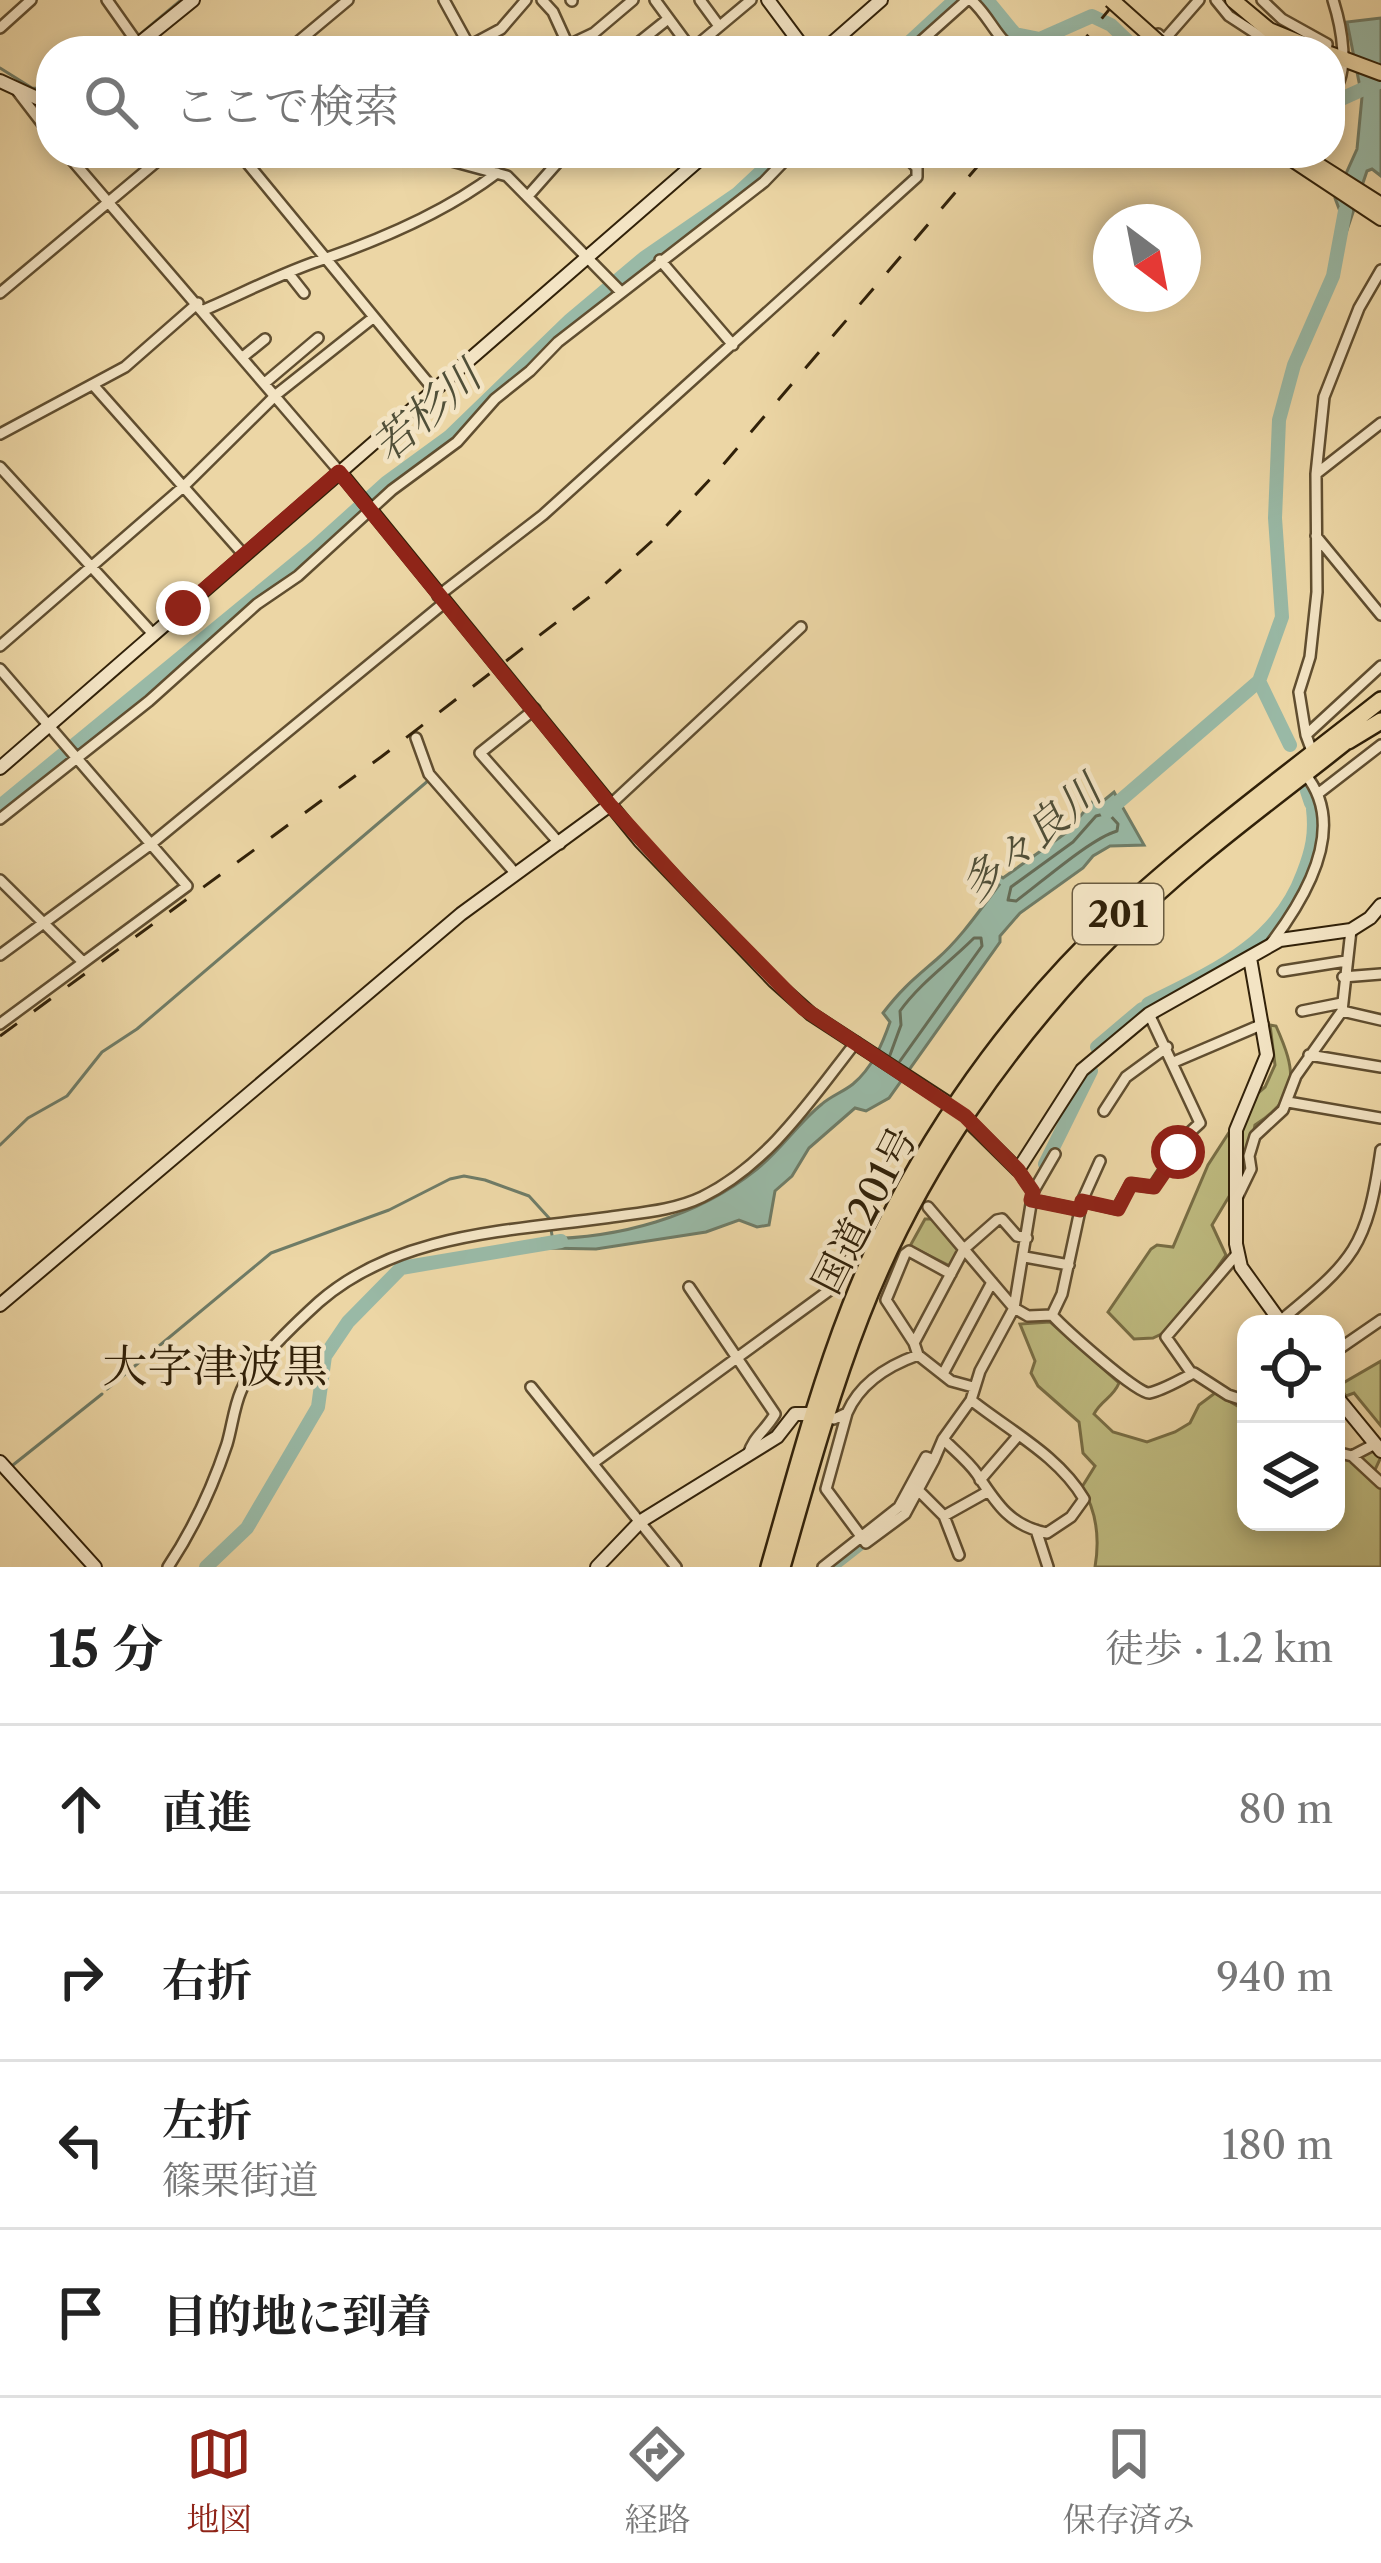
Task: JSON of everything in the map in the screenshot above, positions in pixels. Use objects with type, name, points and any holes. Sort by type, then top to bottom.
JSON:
[{"type":"highway","name":"201","points":[[1343,737],[1358,710],[1381,696]]},
{"type":"highway","name":"国道201号","points":[[782,1567],[819,1414],[866,1269],[892,1214],[1007,1034],[1110,922],[1208,836],[1313,754],[1381,717]]},
{"type":"highway","name":"国道201号","points":[[769,1567],[800,1460],[819,1414],[890,1250],[959,1111],[1118,931],[1343,737]]},
{"type":"main road","points":[[1099,0],[1147,36]]},
{"type":"main road","points":[[1111,0],[1150,36]]},
{"type":"main road","points":[[1233,0],[1269,30],[1284,36]]},
{"type":"main road","points":[[1345,60],[1381,73]]},
{"type":"main road","points":[[1306,168],[1381,218]]},
{"type":"main road","points":[[1323,168],[1381,205]]},
{"type":"street","points":[[0,28],[31,0]]},
{"type":"street","points":[[107,0],[129,36]]},
{"type":"street","points":[[147,36],[194,0]]},
{"type":"street","points":[[305,36],[348,0]]},
{"type":"street","points":[[489,36],[526,0]]},
{"type":"street","points":[[542,0],[564,36]]},
{"type":"street","points":[[588,36],[633,0]]},
{"type":"street","points":[[655,0],[681,36]]},
{"type":"street","points":[[700,0],[719,26]]},
{"type":"street","points":[[707,36],[751,0]]},
{"type":"street","points":[[768,0],[795,36]]},
{"type":"street","points":[[840,36],[881,0]]},
{"type":"street","points":[[927,36],[969,0],[985,12],[999,36]]},
{"type":"street","points":[[1126,0],[1154,36]]},
{"type":"street","points":[[1171,36],[1199,0]]},
{"type":"street","points":[[1216,0],[1229,16],[1260,36]]},
{"type":"street","points":[[1262,0],[1282,19],[1313,36]]},
{"type":"street","points":[[1333,0],[1333,36]]},
{"type":"street","points":[[451,5],[466,36]]},
{"type":"street","points":[[647,36],[668,19]]},
{"type":"street","points":[[0,81],[36,98]]},
{"type":"street","points":[[18,92],[36,116]]},
{"type":"street","points":[[79,168],[277,394],[610,805],[784,990],[811,1014],[959,1111],[1018,1170],[1032,1196]]},
{"type":"street","points":[[0,293],[149,168]]},
{"type":"street","points":[[251,168],[434,390]]},
{"type":"street","points":[[483,168],[497,172],[528,196],[619,290]]},
{"type":"street","points":[[528,196],[553,168]]},
{"type":"street","points":[[0,768],[690,168]]},
{"type":"street","points":[[0,819],[149,701],[257,604],[298,576],[457,442],[495,398],[619,290],[778,168]]},
{"type":"street","points":[[0,955],[151,844],[543,514],[916,177],[917,168]]},
{"type":"street","points":[[0,434],[125,367],[201,307],[365,245],[477,188],[497,172]]},
{"type":"street","points":[[660,260],[733,345]]},
{"type":"street","points":[[1313,754],[1299,692],[1310,657],[1317,592],[1316,474],[1324,397],[1359,308],[1381,270]]},
{"type":"street","points":[[289,274],[304,293]]},
{"type":"street","points":[[0,646],[183,487],[277,394],[374,317]]},
{"type":"street","points":[[266,382],[318,338]]},
{"type":"street","points":[[244,356],[265,339]]},
{"type":"street","points":[[94,386],[244,555]]},
{"type":"street","points":[[1316,474],[1381,423]]},
{"type":"street","points":[[0,467],[153,634]]},
{"type":"street","points":[[1316,536],[1381,615]]},
{"type":"street","points":[[0,1304],[445,928],[610,805],[801,626]]},
{"type":"street","points":[[1306,735],[1381,667]]},
{"type":"street","points":[[0,669],[186,888],[0,1024]]},
{"type":"street","points":[[535,710],[480,753],[560,844]]},
{"type":"street","points":[[416,738],[429,774],[515,873]]},
{"type":"street","points":[[1319,793],[1381,745]]},
{"type":"street","points":[[1270,945],[1296,909],[1320,854],[1324,827],[1319,793],[1305,774]]},
{"type":"street","points":[[0,880],[83,962]]},
{"type":"street","points":[[1018,1170],[1082,1070],[1150,1014],[1270,945],[1293,937],[1351,930],[1370,919],[1381,905]]},
{"type":"street","points":[[1236,1201],[1251,1169],[1251,1142],[1288,1102],[1309,1055],[1342,1007],[1351,930]]},
{"type":"street","points":[[1250,958],[1264,1067],[1236,1130],[1237,1254],[1275,1315]]},
{"type":"street","points":[[1283,971],[1346,961]]},
{"type":"street","points":[[1343,977],[1381,974]]},
{"type":"street","points":[[1302,1011],[1342,1007],[1381,1020]]},
{"type":"street","points":[[1032,1196],[1118,1209],[1131,1184],[1154,1187],[1163,1168],[1200,1123],[1150,1014]]},
{"type":"street","points":[[1174,1062],[1262,1024]]},
{"type":"street","points":[[168,1567],[194,1528],[213,1486],[242,1388],[290,1331],[348,1279],[392,1256],[429,1244],[646,1212],[700,1198],[755,1161],[859,1044]]},
{"type":"street","points":[[1104,1111],[1126,1077],[1167,1047]]},
{"type":"street","points":[[1309,1055],[1381,1067]]},
{"type":"street","points":[[1288,1102],[1381,1118]]},
{"type":"street","points":[[1290,1315],[1338,1273],[1364,1235],[1381,1150]]},
{"type":"street","points":[[1027,1238],[997,1220],[964,1250],[916,1349],[857,1390],[826,1489],[866,1543],[894,1523],[920,1492],[943,1439],[971,1400],[973,1387],[1014,1308],[1025,1257],[1032,1196],[1055,1154]]},
{"type":"street","points":[[1052,1315],[1063,1294],[1081,1206],[1100,1161]]},
{"type":"street","points":[[928,1207],[1014,1308],[1028,1316],[1052,1315],[1138,1392],[1148,1394],[1192,1374]]},
{"type":"street","points":[[1368,1218],[1381,1221]]},
{"type":"street","points":[[951,1274],[909,1251],[886,1300],[916,1349],[951,1381],[973,1387]]},
{"type":"street","points":[[1237,1254],[1166,1337],[1192,1374],[1237,1399]]},
{"type":"street","points":[[1025,1257],[1069,1265]]},
{"type":"street","points":[[593,1462],[838,1284],[850,1258]]},
{"type":"street","points":[[943,1374],[992,1282]]},
{"type":"street","points":[[688,1287],[775,1414],[767,1429],[752,1441],[748,1455]]},
{"type":"street","points":[[1345,1345],[1381,1320]]},
{"type":"street","points":[[842,1366],[844,1381],[857,1390]]},
{"type":"street","points":[[531,1387],[676,1567]]},
{"type":"street","points":[[943,1439],[1011,1519],[1036,1530],[1048,1532],[1062,1525],[1084,1499],[1072,1478],[971,1400]]},
{"type":"street","points":[[1345,1407],[1378,1448],[1352,1456]]},
{"type":"street","points":[[597,1567],[640,1521],[781,1433],[795,1414],[834,1419],[847,1413]]},
{"type":"street","points":[[781,1433],[793,1439],[800,1460]]},
{"type":"street","points":[[980,1480],[1017,1437]]},
{"type":"street","points":[[1345,1454],[1381,1483]]},
{"type":"street","points":[[823,1567],[899,1507],[926,1457],[934,1460]]},
{"type":"street","points":[[1,1466],[94,1567]]},
{"type":"street","points":[[920,1492],[944,1516],[959,1555]]},
{"type":"street","points":[[944,1516],[987,1492]]},
{"type":"street","points":[[1036,1530],[1048,1567]]},
{"type":"shaded area","points":[[1270,1025],[1276,1026],[1288,1056],[1290,1082],[1280,1104],[1255,1125],[1246,1168],[1212,1225],[1226,1255],[1176,1327],[1153,1338],[1134,1339],[1108,1312],[1151,1249],[1173,1247],[1208,1165],[1250,1100],[1265,1087],[1275,1065]]},
{"type":"shaded area","points":[[925,1219],[932,1219],[956,1248],[950,1266],[910,1246]]},
{"type":"shaded area","points":[[1050,1322],[1119,1383],[1094,1414],[1113,1432],[1147,1442],[1175,1432],[1190,1423],[1199,1405],[1215,1393],[1237,1406],[1237,1531],[1345,1531],[1345,1457],[1373,1446],[1381,1457],[1373,1474],[1381,1484],[1381,1567],[1095,1567],[1096,1526],[1082,1487],[1095,1466],[1083,1453],[1079,1422],[1038,1386],[1031,1373],[1035,1361],[1020,1324]]},
{"type":"shaded area","points":[[1381,1361],[1381,1426],[1354,1393],[1346,1396],[1345,1382]]},
{"type":"water","points":[[1381,18],[1381,176],[1367,171],[1347,230],[1335,198],[1357,149],[1362,97],[1347,22]]},
{"type":"water","points":[[1114,792],[1144,845],[1110,846],[1020,913],[889,1098],[866,1111],[855,1108],[809,1148],[792,1176],[775,1191],[769,1225],[757,1227],[739,1220],[706,1232],[596,1249],[545,1248],[543,1239],[600,1235],[683,1212],[757,1169],[813,1111],[866,1071],[890,1022],[883,1013],[969,924],[999,885],[989,879],[994,872],[1003,878],[1066,833],[1093,801],[1102,802]]},
{"type":"waterway","points":[[138,36],[181,0]]},
{"type":"waterway","name":"若杉川","points":[[916,36],[955,0]]},
{"type":"waterway","name":"若杉川","points":[[987,0],[1015,34],[1025,36]]},
{"type":"waterway","name":"若杉川","points":[[1047,36],[1092,16],[1122,36]]},
{"type":"waterway","points":[[0,68],[36,88]]},
{"type":"waterway","name":"若杉川","points":[[1345,97],[1381,81]]},
{"type":"waterway","name":"若杉川","points":[[0,806],[386,483],[449,437],[570,320],[644,258],[737,194],[765,168]]},
{"type":"waterway","name":"多々良川","points":[[1107,812],[1259,681],[1282,617],[1275,518],[1279,420],[1294,365],[1333,276],[1345,211]]},
{"type":"waterway","points":[[1259,681],[1290,745]]},
{"type":"waterway","points":[[0,1145],[28,1118],[67,1096],[102,1052],[137,1029],[429,780]]},
{"type":"waterway","points":[[1307,791],[1311,803]]},
{"type":"waterway","points":[[1148,1004],[1240,954],[1277,920],[1292,899],[1309,858],[1313,809]]},
{"type":"waterway","points":[[1097,1047],[1142,1009]]},
{"type":"waterway","points":[[1045,1164],[1091,1071]]},
{"type":"waterway","points":[[107,1389],[271,1253],[389,1210],[450,1179],[485,1180],[529,1196],[549,1218],[553,1241]]},
{"type":"waterway","name":"多々良川","points":[[206,1567],[247,1528],[318,1407],[325,1356],[348,1322],[401,1268],[561,1241]]},
{"type":"waterway","points":[[13,1465],[102,1394]]},
{"type":"waterway","points":[[830,1567],[862,1542]]},
{"type":"railway","points":[[1087,36],[1117,0]]},
{"type":"railway","points":[[0,1036],[381,757],[596,592],[716,473],[976,168]]},
{"type":"district","name":"大字津波黒","points":[[215,1366]]},
{"type":"route","points":[[183,608],[339,472],[640,841],[803,1008],[965,1116],[1018,1170],[1033,1192],[1031,1200],[1080,1210],[1082,1201],[1118,1209],[1131,1184],[1154,1187],[1178,1152]]}]
